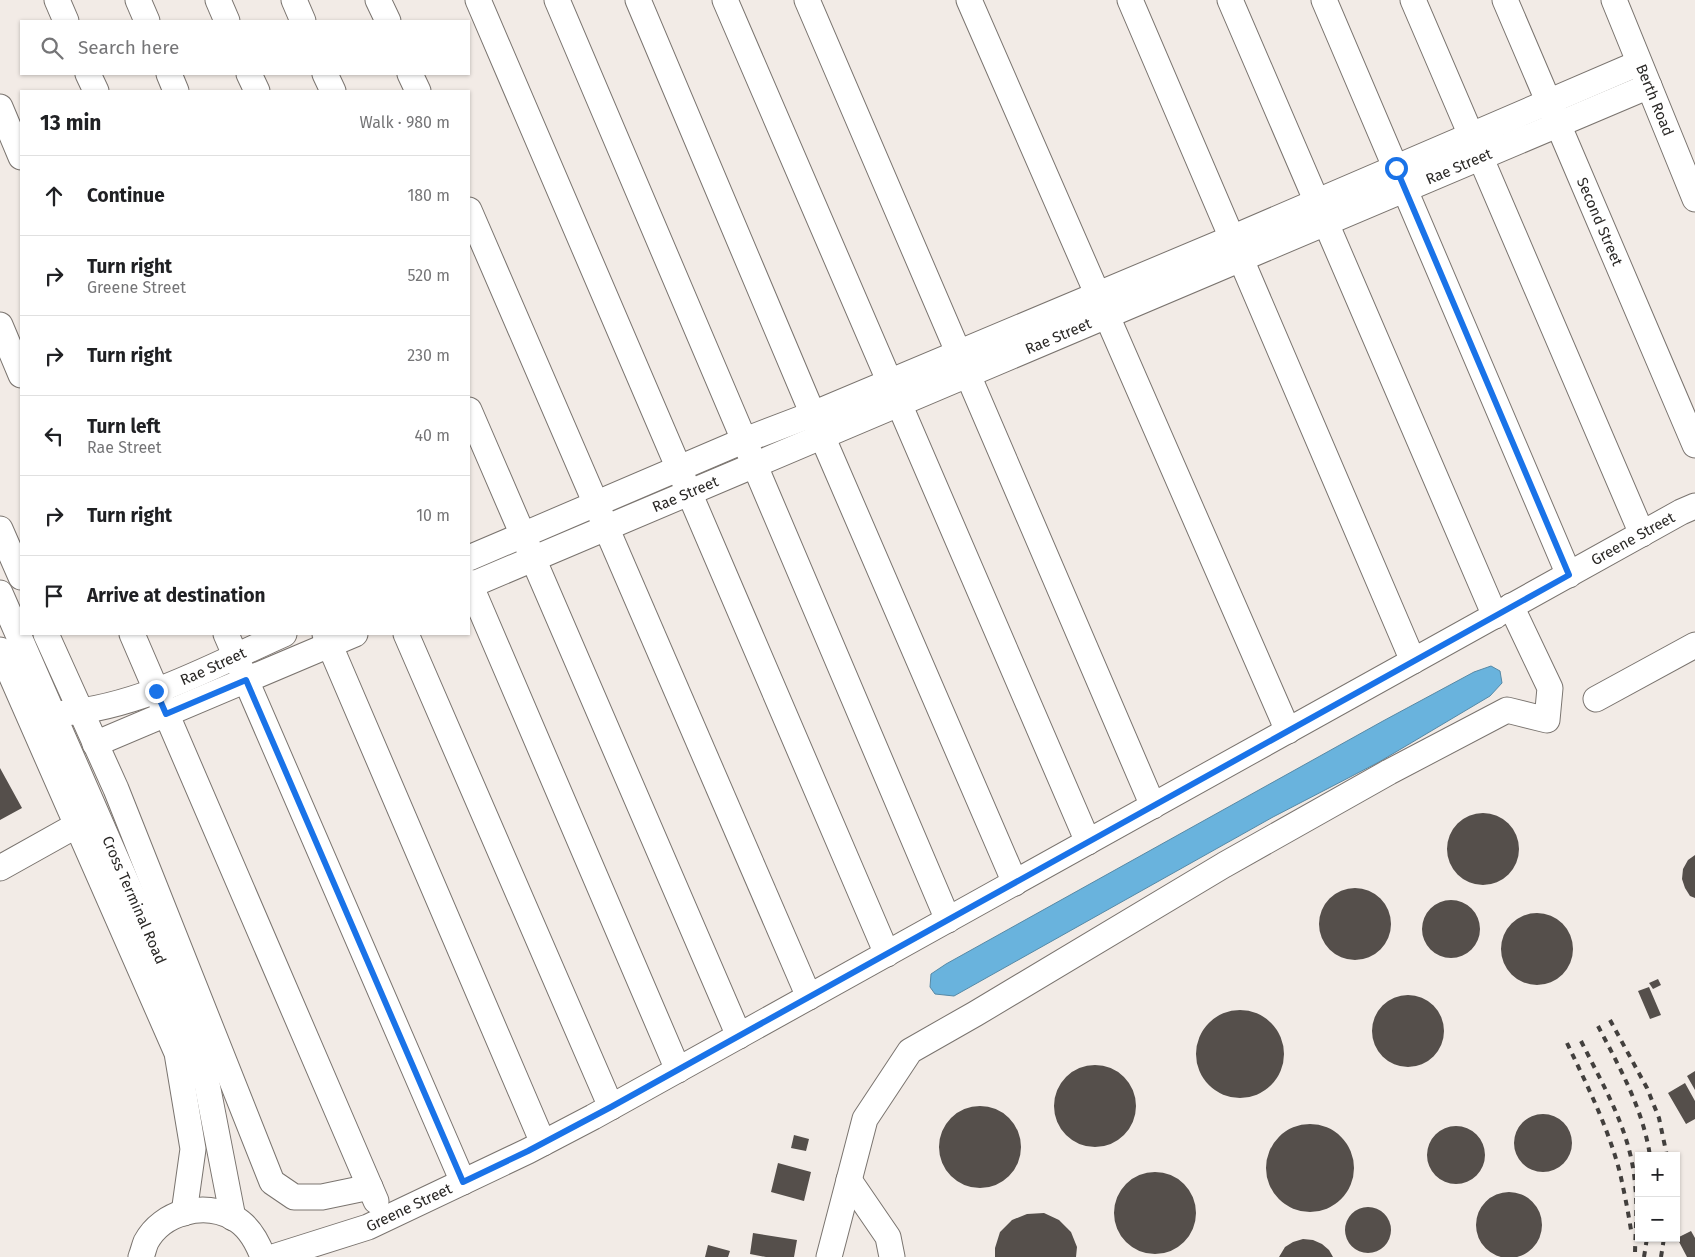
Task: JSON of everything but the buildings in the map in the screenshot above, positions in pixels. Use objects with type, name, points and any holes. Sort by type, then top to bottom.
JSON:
[{"type":"street","points":[[57,0],[66,20]]},
{"type":"street","points":[[138,0],[146,20]]},
{"type":"street","points":[[218,0],[227,20]]},
{"type":"street","points":[[294,0],[303,20]]},
{"type":"street","points":[[378,0],[388,20]]},
{"type":"street","points":[[478,0],[887,954]]},
{"type":"street","points":[[557,0],[948,920]]},
{"type":"street","points":[[638,0],[817,425],[1015,883]]},
{"type":"street","points":[[725,0],[1088,842]]},
{"type":"street","points":[[807,0],[1153,806]]},
{"type":"street","points":[[969,0],[1288,731]]},
{"type":"street","points":[[1130,0],[1413,661]]},
{"type":"street","points":[[829,1257],[865,1119],[910,1051],[1224,865],[1389,772],[1507,710],[1547,720],[1550,688],[1503,611],[1321,212],[1230,0]]},
{"type":"street","points":[[1324,0],[1569,575]]},
{"type":"street","points":[[1413,0],[1642,534]]},
{"type":"street","name":"Second Street","points":[[1506,0],[1695,444]]},
{"type":"street","name":"Berth Road","points":[[1614,0],[1695,199]]},
{"type":"street","name":"Rae Street","points":[[1554,113],[1639,63]]},
{"type":"street","points":[[88,75],[96,90]]},
{"type":"street","points":[[169,75],[176,90]]},
{"type":"street","points":[[250,75],[257,90]]},
{"type":"street","points":[[325,75],[333,90]]},
{"type":"street","points":[[410,75],[418,90]]},
{"type":"street","name":"Rae Street","points":[[470,584],[755,464],[817,425],[1554,113],[1649,86]]},
{"type":"street","points":[[0,107],[20,155]]},
{"type":"street","points":[[470,212],[809,997]]},
{"type":"street","points":[[0,325],[20,373]]},
{"type":"street","points":[[470,412],[738,1036]]},
{"type":"street","name":"Rae Street","points":[[470,558],[679,470],[745,440],[817,425]]},
{"type":"street","name":"Greene Street","points":[[273,1257],[368,1227],[543,1143],[678,1070],[1681,512],[1695,506]]},
{"type":"street","points":[[0,529],[20,575]]},
{"type":"street","points":[[470,586],[678,1070]]},
{"type":"street","name":"Cross Terminal Road","points":[[0,593],[187,1021],[207,1084],[233,1218]]},
{"type":"street","points":[[46,635],[116,789],[272,1182],[294,1197],[322,1197],[370,1186]]},
{"type":"street","points":[[132,635],[384,1219]]},
{"type":"street","name":"Rae Street","points":[[54,714],[81,712],[140,698],[156,691],[231,645],[279,635]]},
{"type":"street","name":"Rae Street","points":[[95,744],[246,680],[327,639],[349,635]]},
{"type":"street","points":[[406,635],[611,1107]]},
{"type":"street","points":[[327,639],[543,1143]]},
{"type":"street","points":[[231,645],[463,1182]]},
{"type":"street","points":[[1596,699],[1695,645]]},
{"type":"street","name":"Cross Terminal Road","points":[[0,650],[177,1053],[193,1149],[184,1213]]},
{"type":"street","points":[[0,666],[30,717]]},
{"type":"street","points":[[0,868],[77,825]]},
{"type":"street","points":[[849,1180],[888,1237],[892,1257]]},
{"type":"street","points":[[140,1255],[146,1242],[157,1228],[173,1216],[193,1210],[214,1210],[233,1218],[247,1228],[258,1243],[263,1257]]},
{"type":"water","points":[[1491,666],[1500,671],[1502,683],[1490,696],[1379,762],[1273,817],[954,996],[935,994],[930,987],[931,974],[946,964],[1383,721],[1474,672]]},
{"type":"railway","points":[[1610,1020],[1647,1088],[1659,1118],[1666,1152]]},
{"type":"railway","points":[[1598,1026],[1636,1105],[1649,1152]]},
{"type":"railway","points":[[1581,1041],[1615,1110],[1628,1146],[1636,1193],[1635,1257]]},
{"type":"railway","points":[[1567,1043],[1596,1106],[1615,1156],[1631,1230]]},
{"type":"railway","points":[[1644,1257],[1646,1242]]},
{"type":"railway","points":[[1661,1257],[1663,1242]]},
{"type":"route","points":[[156,691],[166,714],[246,680],[463,1182],[528,1151],[611,1107],[1569,575],[1396,168]]}]
